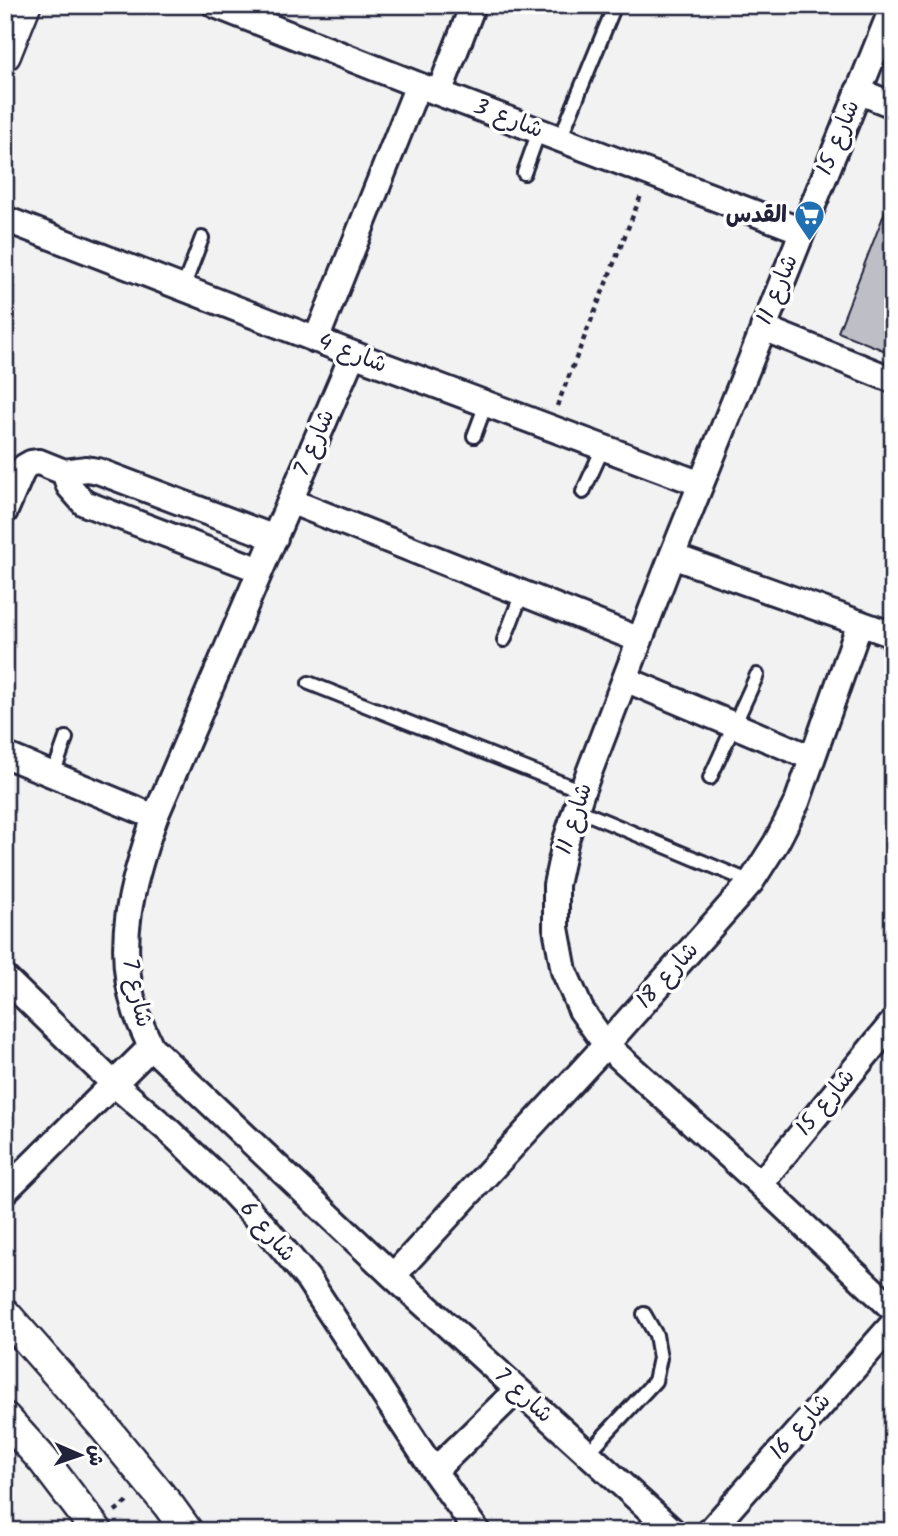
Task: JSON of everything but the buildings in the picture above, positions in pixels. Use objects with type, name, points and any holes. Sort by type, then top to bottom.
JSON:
[{"type":"street","points":[[5,55],[25,5]]},
{"type":"street","name":"شارع 3","points":[[215,5],[802,231]]},
{"type":"street","points":[[316,340],[428,89],[473,5]]},
{"type":"street","name":"شارع 15","points":[[802,231],[893,6]]},
{"type":"street","points":[[858,90],[893,105]]},
{"type":"street","name":"شارع 4","points":[[5,219],[316,340],[701,484]]},
{"type":"street","name":"شارع 11","points":[[802,231],[672,556],[579,800],[556,885],[555,928],[564,971],[582,1010],[606,1045],[893,1309]]},
{"type":"street","points":[[763,328],[893,380]]},
{"type":"street","name":"شارع 7","points":[[353,354],[155,817],[140,859],[130,900],[125,938],[128,976],[136,1013],[151,1047],[393,1276],[673,1531]]},
{"type":"street","points":[[5,511],[24,467],[39,462],[64,472],[86,469],[98,471],[275,538]]},
{"type":"street","points":[[64,472],[69,486],[84,503],[260,570]]},
{"type":"street","points":[[290,501],[640,640]]},
{"type":"street","points":[[672,556],[893,635]]},
{"type":"street","name":"شارع 18","points":[[393,1276],[606,1045],[751,882],[776,843],[797,802],[860,623]]},
{"type":"street","points":[[625,679],[812,758]]},
{"type":"street","points":[[5,755],[155,817]]},
{"type":"street","name":"شارع 6","points":[[5,978],[114,1084],[169,1130],[265,1227],[308,1279],[434,1471],[477,1531]]},
{"type":"street","name":"شارع 15","points":[[760,1184],[893,1022]]},
{"type":"street","points":[[5,1191],[151,1047]]},
{"type":"street","points":[[5,1314],[100,1422],[187,1531]]},
{"type":"street","name":"شارع 16","points":[[710,1531],[893,1324]]},
{"type":"street","points":[[434,1471],[517,1390]]},
{"type":"street","points":[[5,1418],[43,1460],[95,1529]]},
{"type":"lane","points":[[524,173],[550,135],[615,5]]},
{"type":"lane","points":[[183,288],[202,238]]},
{"type":"lane","points":[[474,436],[486,404]]},
{"type":"lane","points":[[583,492],[603,448]]},
{"type":"lane","points":[[504,640],[522,593]]},
{"type":"lane","points":[[710,778],[757,675]]},
{"type":"lane","points":[[309,683],[579,800],[751,882]]},
{"type":"lane","points":[[53,775],[66,738]]},
{"type":"lane","points":[[587,1454],[655,1381],[660,1358],[656,1335],[645,1314]]},
{"type":"path","points":[[548,427],[650,173]]},
{"type":"path","points":[[95,1529],[151,1484]]},
{"type":"place","name":"القدس","points":[[810,243]]}]
